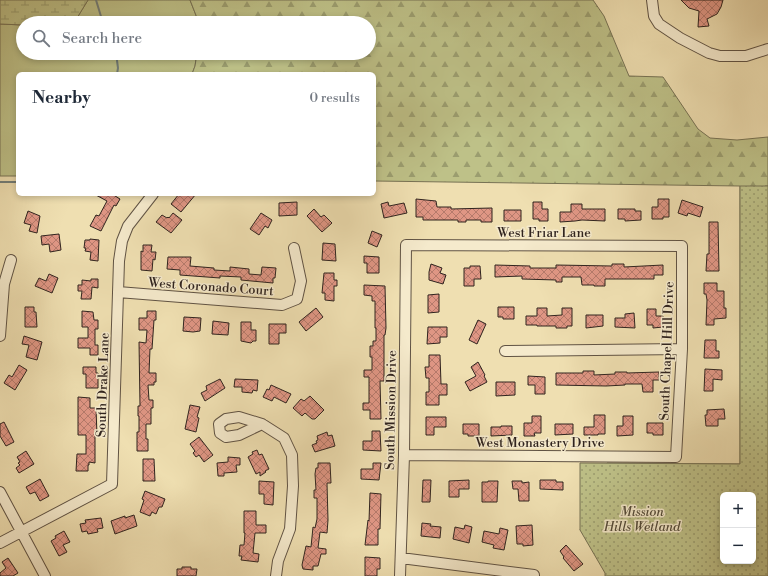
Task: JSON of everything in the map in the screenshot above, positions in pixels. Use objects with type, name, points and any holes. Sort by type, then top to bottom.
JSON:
[{"type":"street","points":[[652,0],[654,16],[659,24],[680,38],[709,53],[720,56],[746,56],[768,48]]},
{"type":"street","name":"South Drake Lane","points":[[21,532],[112,484],[119,262],[122,241],[128,226],[151,196]]},
{"type":"street","name":"West Friar Lane","points":[[406,245],[682,246]]},
{"type":"street","name":"South Mission Drive","points":[[400,576],[404,455],[406,245]]},
{"type":"street","name":"South Chapel Hill Drive","points":[[676,457],[682,349],[682,246]]},
{"type":"street","name":"West Coronado Court","points":[[118,292],[282,305],[297,299],[301,281],[294,248]]},
{"type":"street","points":[[0,336],[4,284],[11,260]]},
{"type":"street","points":[[505,351],[682,349]]},
{"type":"street","points":[[262,424],[284,438],[292,455],[293,486],[290,528],[278,561],[276,576]]},
{"type":"street","name":"West Monastery Drive","points":[[404,455],[676,457]]},
{"type":"street","points":[[0,492],[45,576]]},
{"type":"street","points":[[0,543],[21,532]]},
{"type":"street","points":[[401,558],[534,576]]},
{"type":"green space","points":[[0,0],[88,0],[78,16],[16,16],[16,25],[0,24]]},
{"type":"green space","points":[[88,0],[190,0],[196,16],[78,16]]},
{"type":"green space","points":[[190,0],[593,0],[604,16],[629,76],[663,77],[698,129],[710,138],[737,140],[768,137],[768,186],[765,186],[768,193],[768,457],[727,492],[720,492],[720,564],[756,564],[768,576],[638,576],[580,530],[607,463],[740,464],[740,186],[376,181],[376,72],[193,72],[196,60],[376,60],[376,16],[196,16]]},
{"type":"green space","points":[[0,24],[16,25],[16,60],[196,60],[193,72],[16,72],[16,176],[0,176]]},
{"type":"green space","name":"Mission Hills Wetland","points":[[740,186],[768,186],[768,576],[605,576],[605,573],[580,530],[580,463],[740,464]]},
{"type":"building","points":[[681,0],[723,0],[717,14],[707,19],[709,26],[698,27],[699,11],[689,8]]},
{"type":"building","points":[[98,196],[115,196],[120,199],[116,206],[114,205],[101,231],[90,226],[96,215],[99,216],[107,201]]},
{"type":"building","points":[[177,196],[194,196],[181,212],[171,204]]},
{"type":"building","points":[[416,199],[436,201],[437,207],[451,207],[451,209],[492,208],[492,222],[481,222],[481,220],[466,220],[466,222],[458,222],[458,220],[423,220],[423,217],[416,217]]},
{"type":"building","points":[[658,199],[669,199],[669,217],[663,217],[663,219],[652,219],[652,207],[658,207]]},
{"type":"building","points":[[682,200],[703,207],[700,217],[688,213],[687,216],[678,213]]},
{"type":"building","points":[[297,202],[297,215],[279,216],[279,203]]},
{"type":"building","points":[[388,202],[389,206],[404,203],[407,213],[384,218],[381,204]]},
{"type":"building","points":[[533,202],[542,202],[542,209],[548,209],[548,221],[533,219]]},
{"type":"building","points":[[571,204],[582,204],[582,209],[605,209],[605,221],[582,220],[560,222],[560,212],[571,212]]},
{"type":"building","points":[[314,209],[321,217],[324,215],[332,223],[322,232],[307,216]]},
{"type":"building","points":[[618,209],[635,209],[635,211],[641,211],[641,220],[625,221],[625,219],[618,219]]},
{"type":"building","points":[[504,210],[521,210],[521,221],[504,221]]},
{"type":"building","points":[[28,211],[40,216],[37,233],[29,231],[31,225],[24,223]]},
{"type":"building","points":[[173,213],[182,220],[171,233],[156,222],[162,215],[169,218]]},
{"type":"building","points":[[261,213],[272,220],[268,228],[265,226],[259,235],[250,229]]},
{"type":"building","points":[[709,222],[718,222],[719,271],[706,271],[707,254],[709,254]]},
{"type":"building","points":[[372,231],[382,235],[377,247],[368,243]]},
{"type":"building","points":[[59,234],[61,250],[50,252],[49,244],[42,245],[41,236]]},
{"type":"building","points":[[85,240],[99,240],[98,261],[90,260],[91,252],[85,251]]},
{"type":"building","points":[[323,243],[335,244],[336,261],[322,260]]},
{"type":"building","points":[[143,245],[152,245],[151,252],[156,252],[155,260],[153,259],[152,271],[141,270],[141,251],[143,252]]},
{"type":"building","points":[[364,256],[379,257],[379,273],[367,273],[367,263],[364,263]]},
{"type":"building","points":[[168,257],[191,257],[190,266],[214,268],[214,270],[230,271],[230,267],[249,269],[249,274],[261,275],[262,267],[276,268],[275,278],[273,278],[273,283],[241,280],[241,277],[220,276],[220,278],[180,275],[180,270],[167,269]]},
{"type":"building","points":[[431,264],[442,268],[440,273],[446,275],[443,284],[429,280]]},
{"type":"building","points":[[612,264],[624,264],[624,267],[663,265],[663,275],[654,275],[654,279],[605,279],[605,286],[582,285],[581,277],[562,277],[562,282],[556,282],[556,280],[522,279],[522,276],[495,277],[495,265],[530,266],[530,268],[556,268],[556,265],[612,266]]},
{"type":"building","points":[[470,266],[480,266],[481,279],[474,279],[474,286],[464,286],[464,268],[470,268]]},
{"type":"building","points":[[324,273],[334,273],[334,280],[337,280],[337,286],[334,286],[334,301],[325,300],[325,293],[322,293]]},
{"type":"building","points":[[49,274],[58,278],[52,293],[35,286],[39,278],[46,281]]},
{"type":"building","points":[[91,279],[98,279],[98,288],[92,287],[91,299],[81,299],[82,291],[78,291],[78,285],[82,285],[82,280],[91,281]]},
{"type":"building","points":[[704,283],[717,283],[717,291],[724,291],[724,308],[726,308],[726,318],[714,319],[714,325],[706,325],[707,300],[706,294],[704,294]]},
{"type":"building","points":[[364,285],[385,286],[386,328],[384,335],[384,381],[380,381],[381,419],[370,419],[370,410],[363,410],[363,403],[369,403],[369,377],[364,377],[364,370],[372,370],[370,346],[373,346],[373,341],[376,341],[375,301],[372,301],[372,296],[364,295]]},
{"type":"building","points":[[439,294],[439,312],[428,313],[428,295]]},
{"type":"building","points":[[25,307],[34,307],[34,312],[36,312],[37,327],[25,327]]},
{"type":"building","points":[[498,307],[514,307],[514,319],[503,319],[503,317],[498,317]]},
{"type":"building","points":[[316,308],[323,317],[306,331],[299,322]]},
{"type":"building","points":[[537,308],[547,308],[547,316],[562,315],[562,308],[572,308],[572,326],[567,326],[567,328],[556,328],[556,326],[526,325],[526,316],[537,316]]},
{"type":"building","points":[[647,309],[656,309],[656,316],[663,316],[663,327],[653,328],[653,325],[647,325]]},
{"type":"building","points":[[82,311],[93,312],[94,320],[98,320],[98,329],[95,329],[95,345],[98,345],[98,355],[90,355],[90,348],[78,348],[78,338],[88,338],[88,327],[82,327]]},
{"type":"building","points":[[147,311],[156,311],[152,349],[150,349],[149,373],[156,373],[156,382],[154,382],[154,385],[148,385],[149,400],[153,400],[153,408],[151,408],[151,424],[146,424],[148,451],[137,451],[137,432],[139,432],[138,406],[140,406],[139,342],[146,343],[147,330],[139,330],[139,318],[147,318]]},
{"type":"building","points":[[634,313],[635,328],[615,327],[615,318],[625,318],[625,314]]},
{"type":"building","points":[[586,315],[603,315],[603,326],[586,328]]},
{"type":"building","points":[[184,317],[201,318],[200,331],[183,331]]},
{"type":"building","points":[[478,320],[486,324],[477,344],[469,340]]},
{"type":"building","points":[[213,321],[229,323],[228,335],[212,334]]},
{"type":"building","points":[[241,322],[251,322],[251,330],[256,330],[256,341],[251,343],[241,341]]},
{"type":"building","points":[[269,324],[286,324],[286,333],[279,333],[279,344],[269,344]]},
{"type":"building","points":[[428,327],[447,327],[447,337],[440,337],[440,343],[427,344]]},
{"type":"building","points":[[24,336],[42,342],[37,360],[26,357],[29,345],[22,344]]},
{"type":"building","points":[[705,340],[716,340],[716,351],[719,351],[719,358],[704,358]]},
{"type":"building","points":[[429,355],[440,355],[441,384],[447,384],[447,395],[439,395],[439,405],[426,405],[426,392],[429,392],[429,378],[426,378],[425,367],[429,367]]},
{"type":"building","points":[[478,362],[487,382],[470,391],[465,382],[476,376],[471,367]]},
{"type":"building","points":[[19,365],[27,370],[15,390],[4,383],[9,375],[12,377]]},
{"type":"building","points":[[83,367],[96,367],[96,373],[98,373],[98,388],[86,388],[86,374],[83,374]]},
{"type":"building","points":[[705,369],[722,370],[722,380],[713,379],[713,391],[704,391]]},
{"type":"building","points":[[583,371],[594,371],[594,375],[615,374],[615,372],[659,372],[659,380],[653,380],[653,392],[643,392],[642,384],[606,386],[556,385],[556,373],[583,373]]},
{"type":"building","points":[[528,376],[545,377],[545,394],[535,394],[535,385],[528,385]]},
{"type":"building","points":[[220,379],[225,388],[205,401],[201,393],[207,390],[206,386]]},
{"type":"building","points":[[235,379],[258,380],[257,391],[253,390],[252,393],[242,392],[242,387],[234,387]]},
{"type":"building","points":[[496,382],[515,382],[515,395],[496,396]]},
{"type":"building","points":[[271,385],[291,394],[286,403],[274,397],[272,401],[263,397]]},
{"type":"building","points":[[310,396],[324,410],[315,419],[312,419],[305,413],[302,416],[293,408],[301,399],[304,401]]},
{"type":"building","points":[[78,397],[90,398],[90,408],[96,408],[97,436],[95,436],[95,463],[89,462],[88,471],[76,471],[77,454],[86,454],[86,435],[78,435]]},
{"type":"building","points":[[190,405],[200,407],[197,417],[199,418],[196,432],[185,429]]},
{"type":"building","points":[[724,409],[725,419],[718,419],[718,426],[706,426],[705,415],[707,415],[707,410]]},
{"type":"building","points":[[594,415],[605,415],[605,434],[584,435],[584,427],[594,427]]},
{"type":"building","points":[[532,416],[541,416],[541,433],[534,433],[535,436],[524,436],[524,423],[532,423]]},
{"type":"building","points":[[623,416],[633,416],[633,435],[617,436],[617,426],[623,426]]},
{"type":"building","points":[[426,417],[446,417],[446,427],[434,427],[434,435],[426,435]]},
{"type":"building","points":[[4,422],[14,442],[6,446],[0,436],[0,424]]},
{"type":"building","points":[[647,423],[663,423],[663,435],[653,435],[653,433],[647,433]]},
{"type":"building","points":[[463,424],[479,424],[479,436],[468,436],[468,434],[463,434]]},
{"type":"building","points":[[555,424],[573,424],[573,434],[555,435]]},
{"type":"building","points":[[512,426],[512,435],[491,436],[491,427]]},
{"type":"building","points":[[372,431],[380,431],[381,451],[363,450],[363,441],[372,441]]},
{"type":"building","points":[[327,432],[328,436],[332,435],[335,446],[315,452],[312,445],[317,443],[317,436]]},
{"type":"building","points":[[199,437],[213,455],[204,462],[199,455],[196,457],[193,453],[195,451],[190,444]]},
{"type":"building","points":[[257,450],[259,455],[262,454],[269,469],[260,476],[260,472],[256,474],[248,457],[253,454],[252,452]]},
{"type":"building","points":[[26,451],[34,464],[19,473],[16,468],[20,465],[18,463],[20,462],[17,457]]},
{"type":"building","points":[[228,457],[240,458],[240,465],[236,465],[237,472],[224,473],[224,476],[218,476],[217,463],[228,462]]},
{"type":"building","points":[[143,459],[154,459],[155,481],[143,481]]},
{"type":"building","points":[[318,463],[330,463],[331,483],[327,483],[327,533],[320,532],[318,548],[326,549],[326,554],[321,554],[318,566],[313,566],[313,570],[303,569],[302,565],[306,546],[311,547],[313,527],[315,528],[317,519],[317,498],[314,498],[314,490],[316,490],[315,474],[316,468],[318,468]]},
{"type":"building","points":[[373,463],[381,463],[379,480],[361,479],[361,469],[373,469]]},
{"type":"building","points":[[40,479],[49,496],[40,501],[35,492],[30,494],[26,487]]},
{"type":"building","points":[[423,480],[431,480],[430,502],[422,502]]},
{"type":"building","points":[[469,480],[469,489],[459,489],[459,497],[449,497],[449,481]]},
{"type":"building","points":[[540,480],[556,480],[556,482],[563,482],[563,490],[540,489]]},
{"type":"building","points":[[259,481],[274,482],[273,505],[264,504],[264,494],[259,494]]},
{"type":"building","points":[[498,481],[497,502],[482,502],[482,482]]},
{"type":"building","points":[[512,481],[522,481],[522,483],[529,482],[529,501],[519,501],[518,489],[513,489]]},
{"type":"building","points":[[145,491],[165,499],[162,507],[159,507],[156,514],[152,512],[150,516],[140,512]]},
{"type":"building","points":[[370,493],[381,494],[378,545],[365,545],[368,520],[369,521]]},
{"type":"building","points":[[244,511],[256,511],[256,525],[266,525],[266,533],[255,533],[253,553],[259,554],[258,562],[241,560],[242,556],[239,556],[240,545],[244,545]]},
{"type":"building","points":[[134,515],[137,526],[115,534],[111,521],[125,516],[125,518]]},
{"type":"building","points":[[101,518],[103,528],[97,529],[98,532],[88,534],[87,531],[82,532],[80,524],[86,523],[85,520]]},
{"type":"building","points":[[422,523],[431,524],[430,526],[441,527],[440,538],[421,536]]},
{"type":"building","points":[[465,525],[472,527],[469,543],[453,539],[455,527],[464,529]]},
{"type":"building","points":[[532,525],[533,545],[523,546],[523,544],[517,544],[516,526]]},
{"type":"building","points":[[500,528],[508,530],[504,550],[493,548],[494,545],[482,542],[484,531],[499,534]]},
{"type":"building","points":[[64,531],[70,542],[63,545],[67,552],[59,556],[51,541],[56,538],[55,536]]},
{"type":"building","points":[[566,545],[583,564],[574,571],[563,558],[564,557],[560,551]]},
{"type":"building","points":[[365,557],[380,558],[380,569],[377,569],[377,576],[365,576]]},
{"type":"building","points":[[8,558],[18,573],[13,576],[0,576],[0,573],[6,568],[2,562]]},
{"type":"building","points":[[182,567],[197,569],[196,576],[177,576],[177,569],[182,569]]},
{"type":"waterway","points":[[96,0],[101,16]]},
{"type":"waterway","points":[[117,60],[117,72]]},
{"type":"waterway","points":[[0,182],[16,182]]}]
